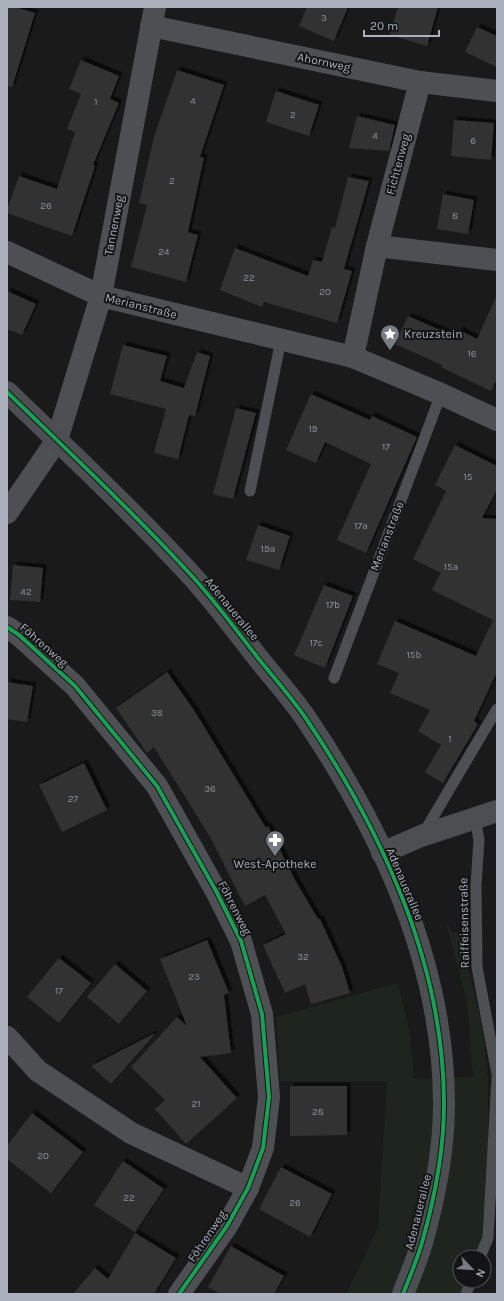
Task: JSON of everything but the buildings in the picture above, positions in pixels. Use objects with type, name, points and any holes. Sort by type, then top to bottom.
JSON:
[{"type":"main road","name":"Adenauerallee","points":[[7,392],[57,440],[192,576],[243,638],[306,719],[342,777],[382,853],[403,898],[422,951],[434,1002],[440,1041],[444,1105],[438,1174],[423,1241],[403,1294]]},
{"type":"main road","points":[[382,853],[421,836],[497,811]]},
{"type":"street","name":"Ahornweg","points":[[153,16],[420,82],[497,91]]},
{"type":"street","name":"Tannenweg","points":[[57,440],[101,296],[153,16]]},
{"type":"street","name":"Fichtenweg","points":[[353,357],[376,246],[420,82]]},
{"type":"street","points":[[376,246],[497,260]]},
{"type":"street","name":"Merianstraße","points":[[7,252],[101,296],[353,357],[441,394],[497,420]]},
{"type":"street","points":[[7,513],[57,440]]},
{"type":"street","name":"Föhrenweg","points":[[7,627],[19,635],[75,686],[157,786],[216,891],[242,941],[262,1014],[269,1097],[263,1148],[248,1188],[227,1226],[179,1294]]},
{"type":"street","points":[[7,1037],[38,1072],[131,1133],[248,1188]]},
{"type":"lane","points":[[250,491],[281,340]]},
{"type":"lane","name":"Merianstraße","points":[[334,678],[441,394]]},
{"type":"lane","points":[[421,836],[497,709]]},
{"type":"lane","name":"Raiffeisenstraße","points":[[475,818],[479,840],[476,885],[477,967],[497,1074]]},
{"type":"lane","points":[[483,1249],[488,1238],[497,1078]]},
{"type":"shaded area","points":[[446,923],[453,933],[466,932],[466,959],[482,1026],[488,1077],[488,1238],[483,1249],[452,1249],[452,1289],[468,1289],[466,1294],[346,1294],[378,1228],[387,1081],[280,1081],[276,1017],[398,983],[410,1034],[414,1079],[473,1077],[467,1001]]},
{"type":"cycle path","points":[[7,392],[146,528],[191,575],[217,605],[307,720],[335,763],[384,855],[404,902],[421,951],[433,1001],[441,1052],[444,1104],[441,1155],[431,1206],[419,1253],[403,1294]]},
{"type":"cycle path","points":[[7,627],[19,635],[75,686],[157,786],[216,891],[241,941],[262,1014],[269,1097],[263,1148],[248,1188],[227,1226],[179,1294]]},
{"type":"place","name":"Kreuzstein","points":[[390,351]]},
{"type":"place","name":"West-Apotheke","points":[[275,857]]}]
